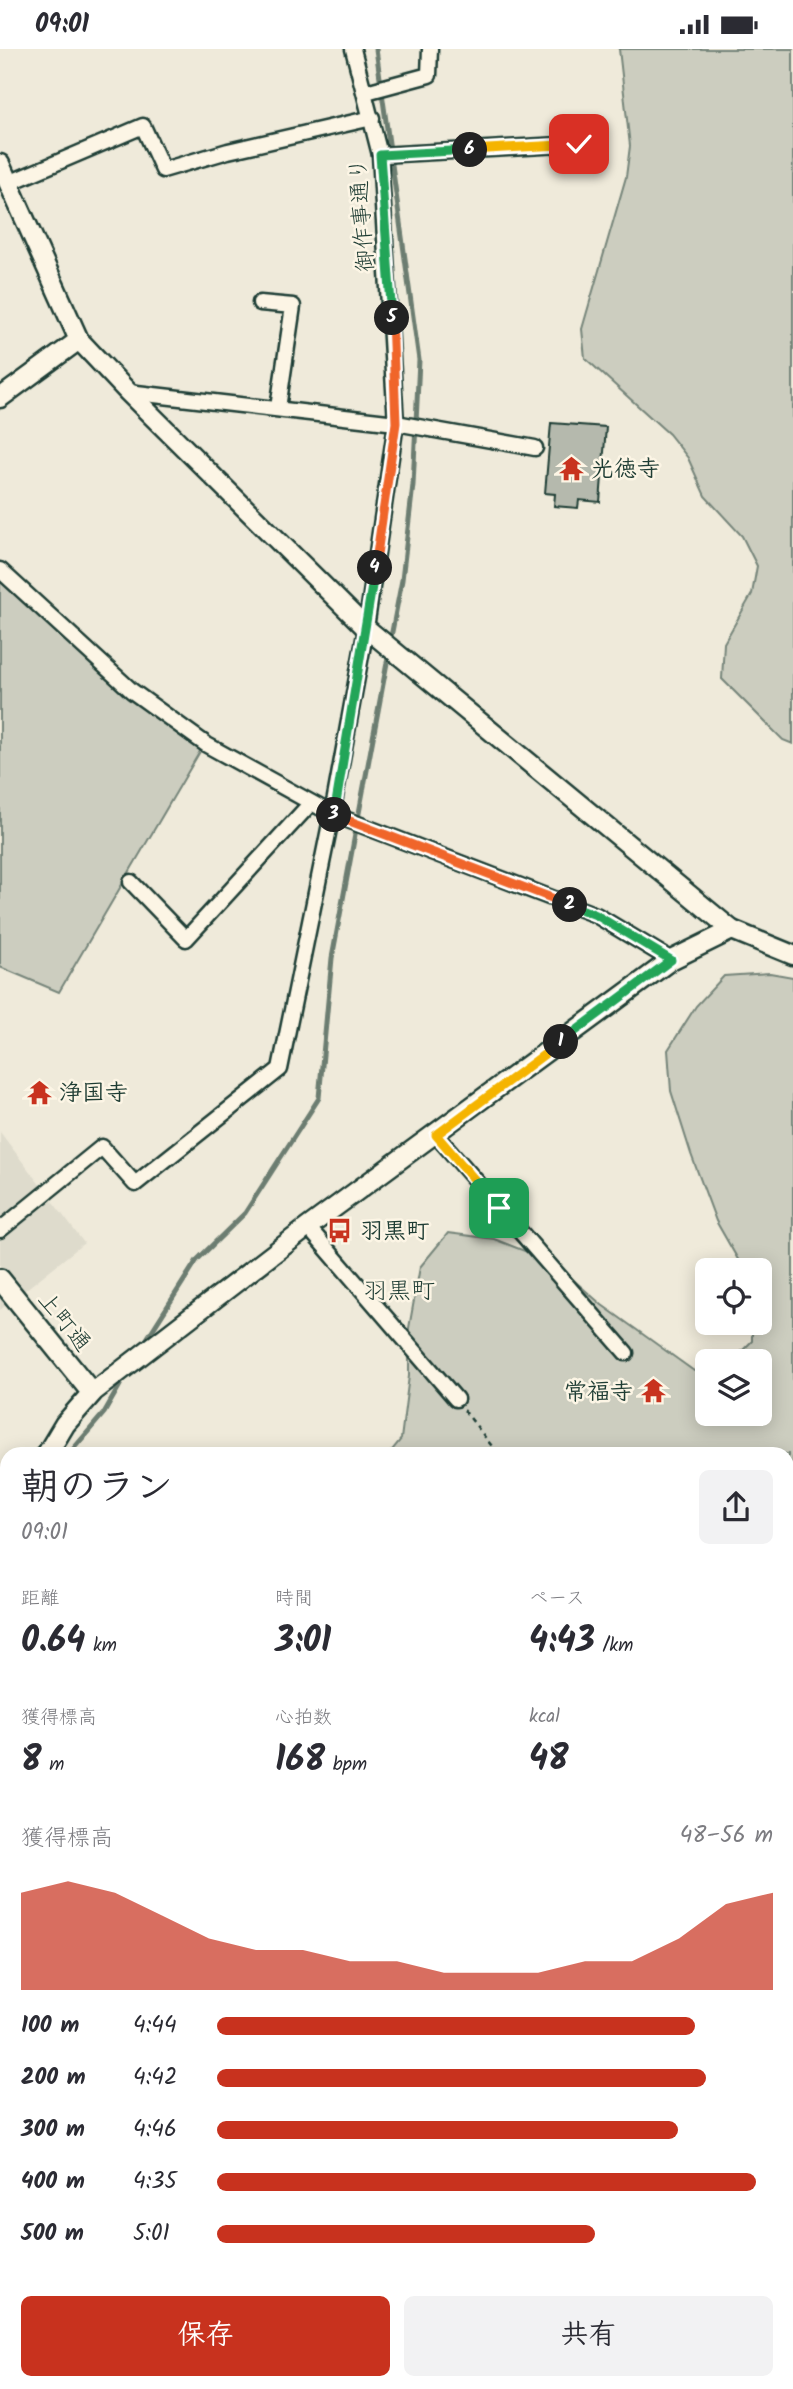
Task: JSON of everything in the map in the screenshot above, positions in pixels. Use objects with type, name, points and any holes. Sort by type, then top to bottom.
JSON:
[{"type":"main road","name":"上町通","points":[[0,1279],[92,1393]]},
{"type":"main road","points":[[51,1447],[65,1424],[92,1393]]},
{"type":"street","name":"御作事通り","points":[[0,1230],[103,1147],[135,1184],[280,1069],[332,814],[366,628],[396,423],[380,155],[353,49]]},
{"type":"street","points":[[366,92],[429,75],[430,49]]},
{"type":"street","points":[[9,183],[143,126],[163,170],[372,118]]},
{"type":"street","points":[[380,155],[579,144]]},
{"type":"street","points":[[0,164],[79,340],[128,392],[366,628],[732,930],[793,955]]},
{"type":"street","points":[[260,303],[293,306],[278,408]]},
{"type":"street","points":[[0,398],[79,340]]},
{"type":"street","points":[[128,392],[396,423],[536,448]]},
{"type":"street","points":[[0,571],[132,691],[207,745],[332,814],[596,915],[671,960]]},
{"type":"street","points":[[131,882],[186,939],[311,803]]},
{"type":"street","points":[[92,1393],[308,1227],[671,960],[732,930]]},
{"type":"street","points":[[436,1135],[626,1353]]},
{"type":"street","points":[[308,1227],[456,1399]]},
{"type":"path","points":[[456,1399],[493,1447]]},
{"type":"shaded area","points":[[619,49],[793,49],[793,744],[783,740],[722,679],[724,643],[752,594],[757,566],[742,536],[705,496],[688,458],[669,434],[585,358],[582,329],[626,177],[630,146]]},
{"type":"shaded area","points":[[0,581],[97,667],[209,736],[59,992],[0,967]]},
{"type":"shaded area","points":[[770,973],[793,977],[793,1447],[395,1447],[401,1439],[409,1376],[409,1328],[420,1267],[448,1233],[494,1239],[553,1262],[602,1305],[695,1371],[695,1426],[772,1426],[772,1349],[744,1349],[752,1341],[752,1335],[772,1335],[772,1258],[737,1258],[716,1221],[671,1091],[668,1050],[696,1006],[724,976]]},
{"type":"shaded area","points":[[0,1132],[84,1243],[0,1310]]},
{"type":"building","points":[[551,423],[606,427],[600,502],[579,500],[578,508],[554,506],[555,494],[545,493]]},
{"type":"waterway","points":[[376,49],[419,360],[413,485],[402,580],[390,642]]},
{"type":"waterway","points":[[141,1348],[197,1260],[245,1213],[319,1098],[332,958],[389,652]]},
{"type":"waterway","points":[[75,1447],[104,1413],[124,1378]]},
{"type":"place","name":"光徳寺","points":[[571,468]]},
{"type":"place","name":"浄国寺","points":[[39,1092]]},
{"type":"place","name":"羽黒町","points":[[340,1230]]},
{"type":"place","name":"常福寺","points":[[653,1391]]},
{"type":"district","name":"羽黒町","points":[[399,1290]]},
{"type":"route","points":[[499,1208],[436,1135],[671,960],[596,915],[332,814],[366,628],[396,423],[393,328],[380,155],[579,144]]}]
